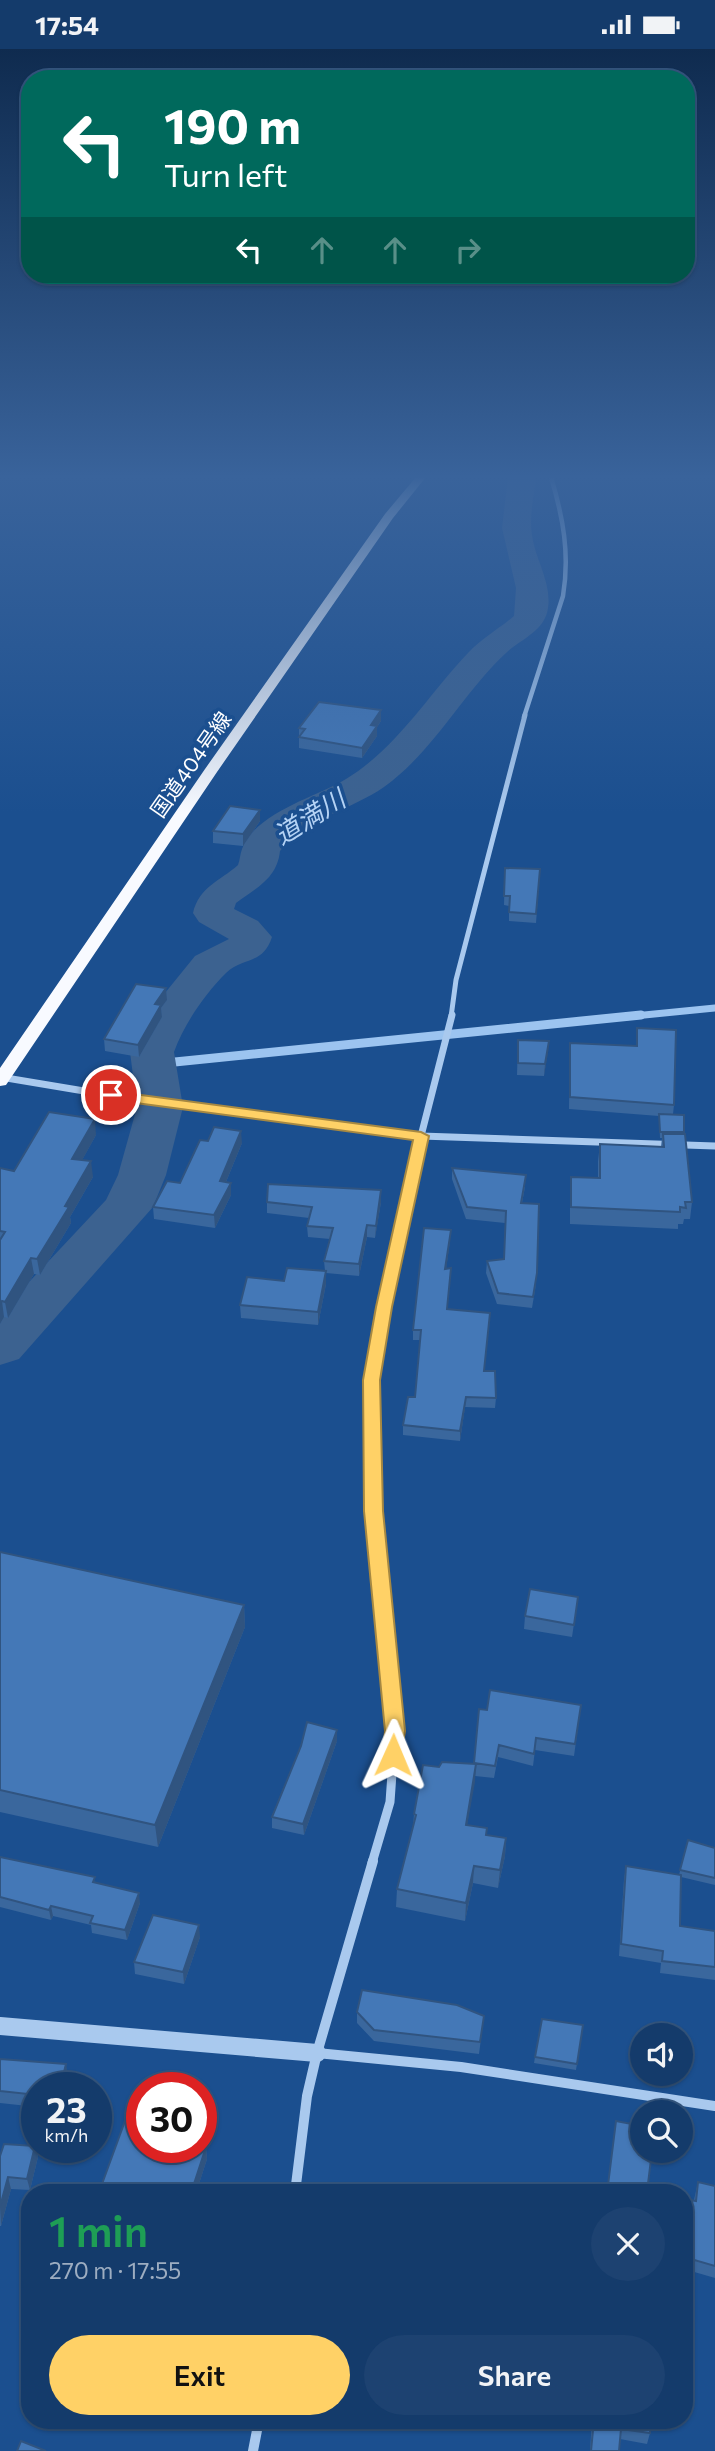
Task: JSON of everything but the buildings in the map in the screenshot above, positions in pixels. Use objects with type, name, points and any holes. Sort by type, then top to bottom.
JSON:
[{"type":"highway","name":"国道404号線","points":[[1,1078],[338,589]]},
{"type":"street","points":[[296,2184],[307,2096],[317,2053],[390,1802],[395,1731],[373,1511],[371,1380],[421,1136],[454,1007],[456,980],[499,802],[564,589]]},
{"type":"street","points":[[1,1078],[152,1102],[421,1136],[715,1146]]},
{"type":"street","points":[[0,2027],[461,2067],[715,2106]]},
{"type":"street","points":[[253,2451],[257,2429]]},
{"type":"waterway","name":"道満川","points":[[0,1346],[128,1207],[142,1175],[160,1107],[152,1052],[155,1044],[201,975],[217,959],[246,947],[251,937],[243,929],[213,913],[215,903],[221,895],[254,871],[260,862],[261,849],[284,826],[358,787],[390,764],[479,661],[529,618],[533,599],[531,589]]},
{"type":"waterway","points":[[624,1017],[715,1008]]},
{"type":"waterway","points":[[155,1064],[641,1015]]},
{"type":"route","points":[[111,1095],[421,1136],[371,1380],[373,1511],[395,1731],[393,1755]]}]
